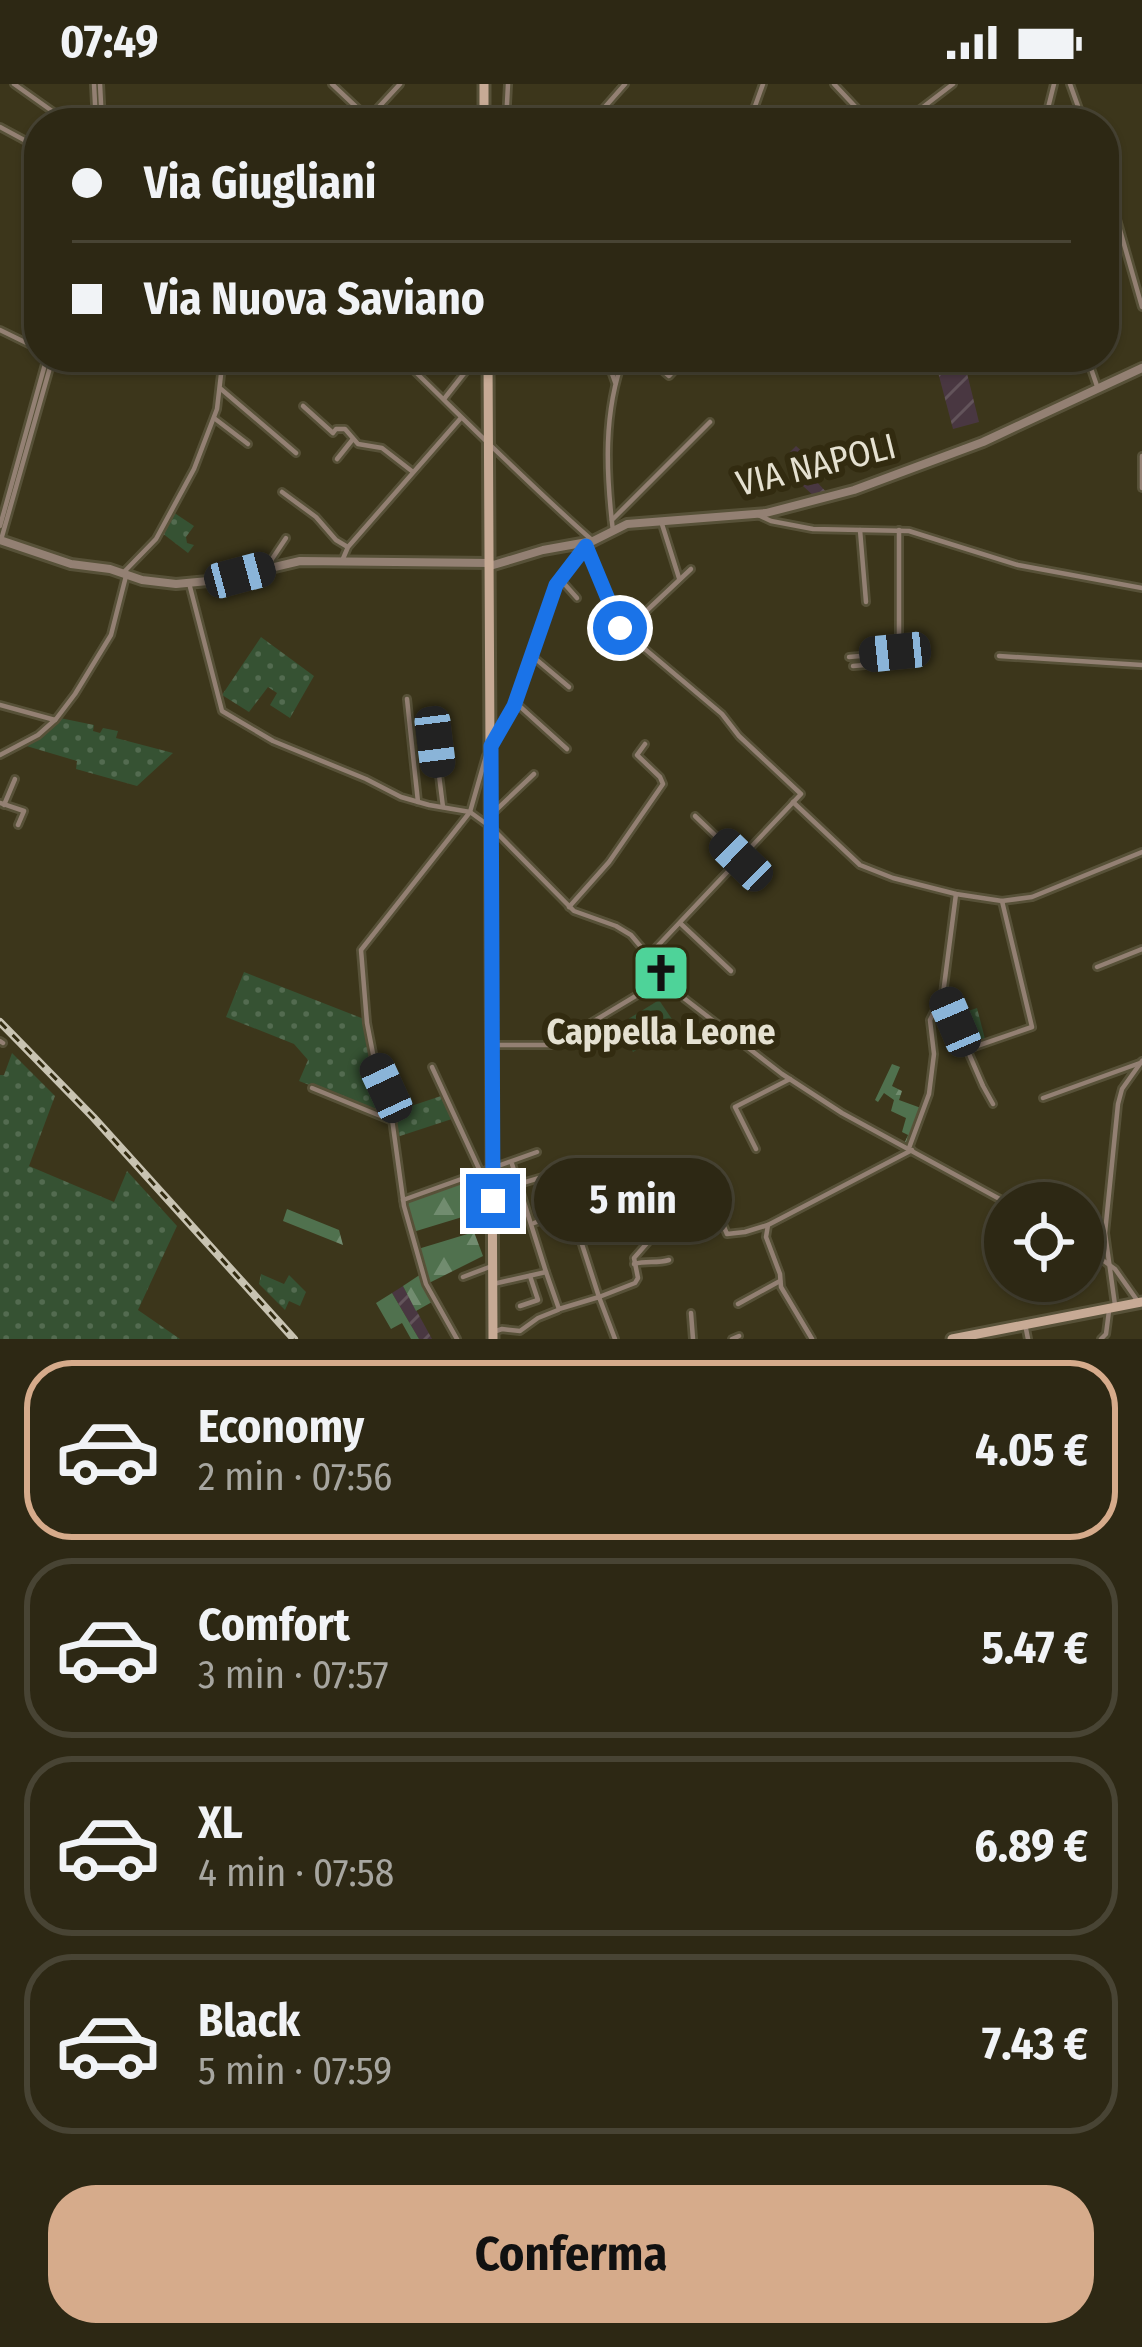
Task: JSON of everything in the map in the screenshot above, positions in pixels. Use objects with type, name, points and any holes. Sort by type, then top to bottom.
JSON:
[{"type":"main road","points":[[488,372],[492,1046],[486,1171],[493,1335]]},
{"type":"main road","points":[[952,1339],[1141,1304]]},
{"type":"street","points":[[14,84],[48,108]]},
{"type":"street","points":[[332,84],[354,108]]},
{"type":"street","points":[[378,108],[400,84]]},
{"type":"street","points":[[604,108],[625,84]]},
{"type":"street","points":[[834,84],[857,108]]},
{"type":"street","points":[[922,108],[953,84]]},
{"type":"street","points":[[1119,227],[1142,307]]},
{"type":"street","name":"VIA NAPOLI","points":[[1,540],[60,562],[142,580],[189,584],[300,561],[490,564],[589,543],[612,526],[756,514],[854,490],[1055,411],[1142,368]]},
{"type":"street","points":[[0,526],[46,372]]},
{"type":"street","points":[[1,540],[46,372]]},
{"type":"street","points":[[0,755],[55,720],[98,660],[111,634],[124,574],[160,533],[194,470],[214,418],[222,372]]},
{"type":"street","points":[[416,372],[589,543],[623,632],[722,714],[801,794],[650,955]]},
{"type":"street","points":[[444,399],[465,372]]},
{"type":"street","points":[[611,372],[615,382]]},
{"type":"street","points":[[612,526],[608,434],[619,372]]},
{"type":"street","points":[[1092,372],[1097,388]]},
{"type":"street","points":[[221,389],[296,453]]},
{"type":"street","points":[[303,406],[333,433],[345,428],[358,443],[382,448],[413,472]]},
{"type":"street","points":[[343,561],[348,547],[462,417]]},
{"type":"street","points":[[214,418],[248,444]]},
{"type":"street","points":[[612,526],[710,422]]},
{"type":"street","points":[[337,459],[353,439]]},
{"type":"street","points":[[1142,456],[1142,488]]},
{"type":"street","points":[[282,492],[348,547]]},
{"type":"street","points":[[756,514],[813,529],[920,533],[1018,566],[1142,588]]},
{"type":"street","points":[[661,521],[680,580]]},
{"type":"street","points":[[860,530],[866,602]]},
{"type":"street","points":[[849,657],[895,652],[900,647],[899,530]]},
{"type":"street","points":[[266,568],[286,538]]},
{"type":"street","points":[[441,1339],[455,1336],[426,1284],[403,1200],[389,1097],[374,1059],[366,1017],[361,950],[470,812],[481,765],[515,702],[556,585],[589,543]]},
{"type":"street","points":[[623,632],[692,569]]},
{"type":"street","points":[[561,580],[577,598]]},
{"type":"street","points":[[189,584],[222,711],[284,746],[418,802],[470,812],[492,828],[568,907],[625,930],[685,998],[790,1079],[842,1113],[984,1190]]},
{"type":"street","points":[[532,655],[569,687]]},
{"type":"street","points":[[853,666],[865,665],[864,656]]},
{"type":"street","points":[[999,656],[1142,665]]},
{"type":"street","points":[[407,699],[418,802]]},
{"type":"street","points":[[515,702],[567,748]]},
{"type":"street","points":[[0,704],[55,720]]},
{"type":"street","points":[[435,742],[443,807]]},
{"type":"street","points":[[568,907],[609,862],[663,784],[637,755],[645,744]]},
{"type":"street","points":[[492,814],[533,774]]},
{"type":"street","points":[[15,779],[2,804],[24,811],[19,825]]},
{"type":"street","points":[[793,802],[860,865],[893,878],[1002,901],[1033,897],[1142,852]]},
{"type":"street","points":[[694,816],[741,860]]},
{"type":"street","points":[[707,1187],[727,1234],[768,1225],[910,1149],[929,1094],[934,1054],[930,1020],[943,994],[956,893]]},
{"type":"street","points":[[967,1050],[1032,1027],[1002,901]]},
{"type":"street","points":[[680,923],[730,970]]},
{"type":"street","points":[[1097,967],[1142,949]]},
{"type":"street","points":[[492,1046],[554,1045],[649,988],[674,985]]},
{"type":"street","points":[[943,994],[982,1087],[994,1104]]},
{"type":"street","points":[[1043,1098],[1142,1062]]},
{"type":"street","points":[[1101,1339],[1112,1308],[1105,1233],[1119,1098],[1142,1062]]},
{"type":"street","points":[[432,1067],[486,1171]]},
{"type":"street","points":[[756,1149],[735,1107],[790,1079]]},
{"type":"street","points":[[312,1088],[393,1121]]},
{"type":"street","points":[[403,1200],[537,1152]]},
{"type":"street","points":[[511,1162],[560,1309]]},
{"type":"street","points":[[519,1184],[547,1176]]},
{"type":"street","points":[[532,1224],[574,1208],[568,1185]]},
{"type":"street","points":[[571,1198],[596,1189]]},
{"type":"street","points":[[559,1193],[566,1211]]},
{"type":"street","points":[[493,1335],[502,1329],[520,1331],[538,1318],[635,1283],[635,1256],[648,1242],[639,1225]]},
{"type":"street","points":[[768,1225],[768,1243],[784,1293],[812,1339]]},
{"type":"street","points":[[647,1237],[664,1231]]},
{"type":"street","points":[[579,1235],[614,1339]]},
{"type":"street","points":[[634,1264],[669,1260]]},
{"type":"street","points":[[1104,1260],[1141,1304]]},
{"type":"street","points":[[463,1276],[493,1266]]},
{"type":"street","points":[[493,1285],[546,1273]]},
{"type":"street","points":[[520,1306],[538,1300],[530,1276]]},
{"type":"street","points":[[738,1304],[780,1281]]},
{"type":"street","points":[[533,1302],[538,1318]]},
{"type":"street","points":[[691,1313],[692,1339]]},
{"type":"street","points":[[1025,1324],[1028,1339]]},
{"type":"shaded area","points":[[938,372],[967,372],[979,422],[953,429]]},
{"type":"shaded area","points":[[796,446],[816,464],[813,468],[819,475],[815,480],[829,495],[816,498],[790,474],[797,465],[787,455]]},
{"type":"shaded area","points":[[403,1286],[432,1339],[419,1339],[392,1293]]},
{"type":"green space","points":[[173,512],[194,526],[186,537],[194,545],[188,553],[162,533]]},
{"type":"green space","points":[[261,637],[314,676],[290,718],[270,705],[277,693],[268,687],[249,712],[222,695]]},
{"type":"green space","points":[[60,718],[94,725],[93,731],[100,733],[103,728],[118,731],[116,738],[173,753],[137,786],[76,769],[77,761],[23,745]]},
{"type":"green space","points":[[244,972],[364,1019],[393,1112],[444,1095],[455,1118],[394,1138],[392,1117],[299,1081],[308,1060],[294,1044],[226,1017]]},
{"type":"green space","points":[[659,1000],[676,1025],[633,1052],[617,1026]]},
{"type":"green space","points":[[977,1008],[985,1039],[966,1046],[953,1016]]},
{"type":"green space","points":[[12,1053],[55,1096],[29,1166],[114,1202],[127,1171],[177,1226],[138,1310],[180,1339],[0,1339],[0,1075]]},
{"type":"green space","points":[[892,1064],[900,1067],[892,1086],[902,1091],[899,1100],[921,1108],[908,1146],[904,1144],[908,1135],[902,1132],[906,1118],[891,1111],[894,1100],[884,1093],[875,1100]]},
{"type":"green space","points":[[467,1178],[482,1211],[413,1232],[404,1201]]},
{"type":"green space","points":[[287,1209],[339,1230],[343,1245],[283,1221]]},
{"type":"green space","points":[[474,1232],[483,1256],[427,1284],[418,1249]]},
{"type":"green space","points":[[261,1274],[284,1284],[289,1275],[306,1292],[300,1306],[289,1301],[285,1310],[259,1284]]},
{"type":"green space","points":[[421,1274],[432,1302],[416,1311],[403,1286]]},
{"type":"green space","points":[[392,1293],[419,1339],[411,1339],[402,1323],[391,1329],[376,1303]]},
{"type":"waterway","points":[[96,84],[98,108]]},
{"type":"waterway","points":[[0,535],[45,372]]},
{"type":"railway","points":[[0,1022],[294,1339]]},
{"type":"place","name":"Cappella Leone","points":[[661,973]]},
{"type":"route","points":[[493,1201],[491,746],[514,706],[556,585],[586,546],[620,628]]}]
